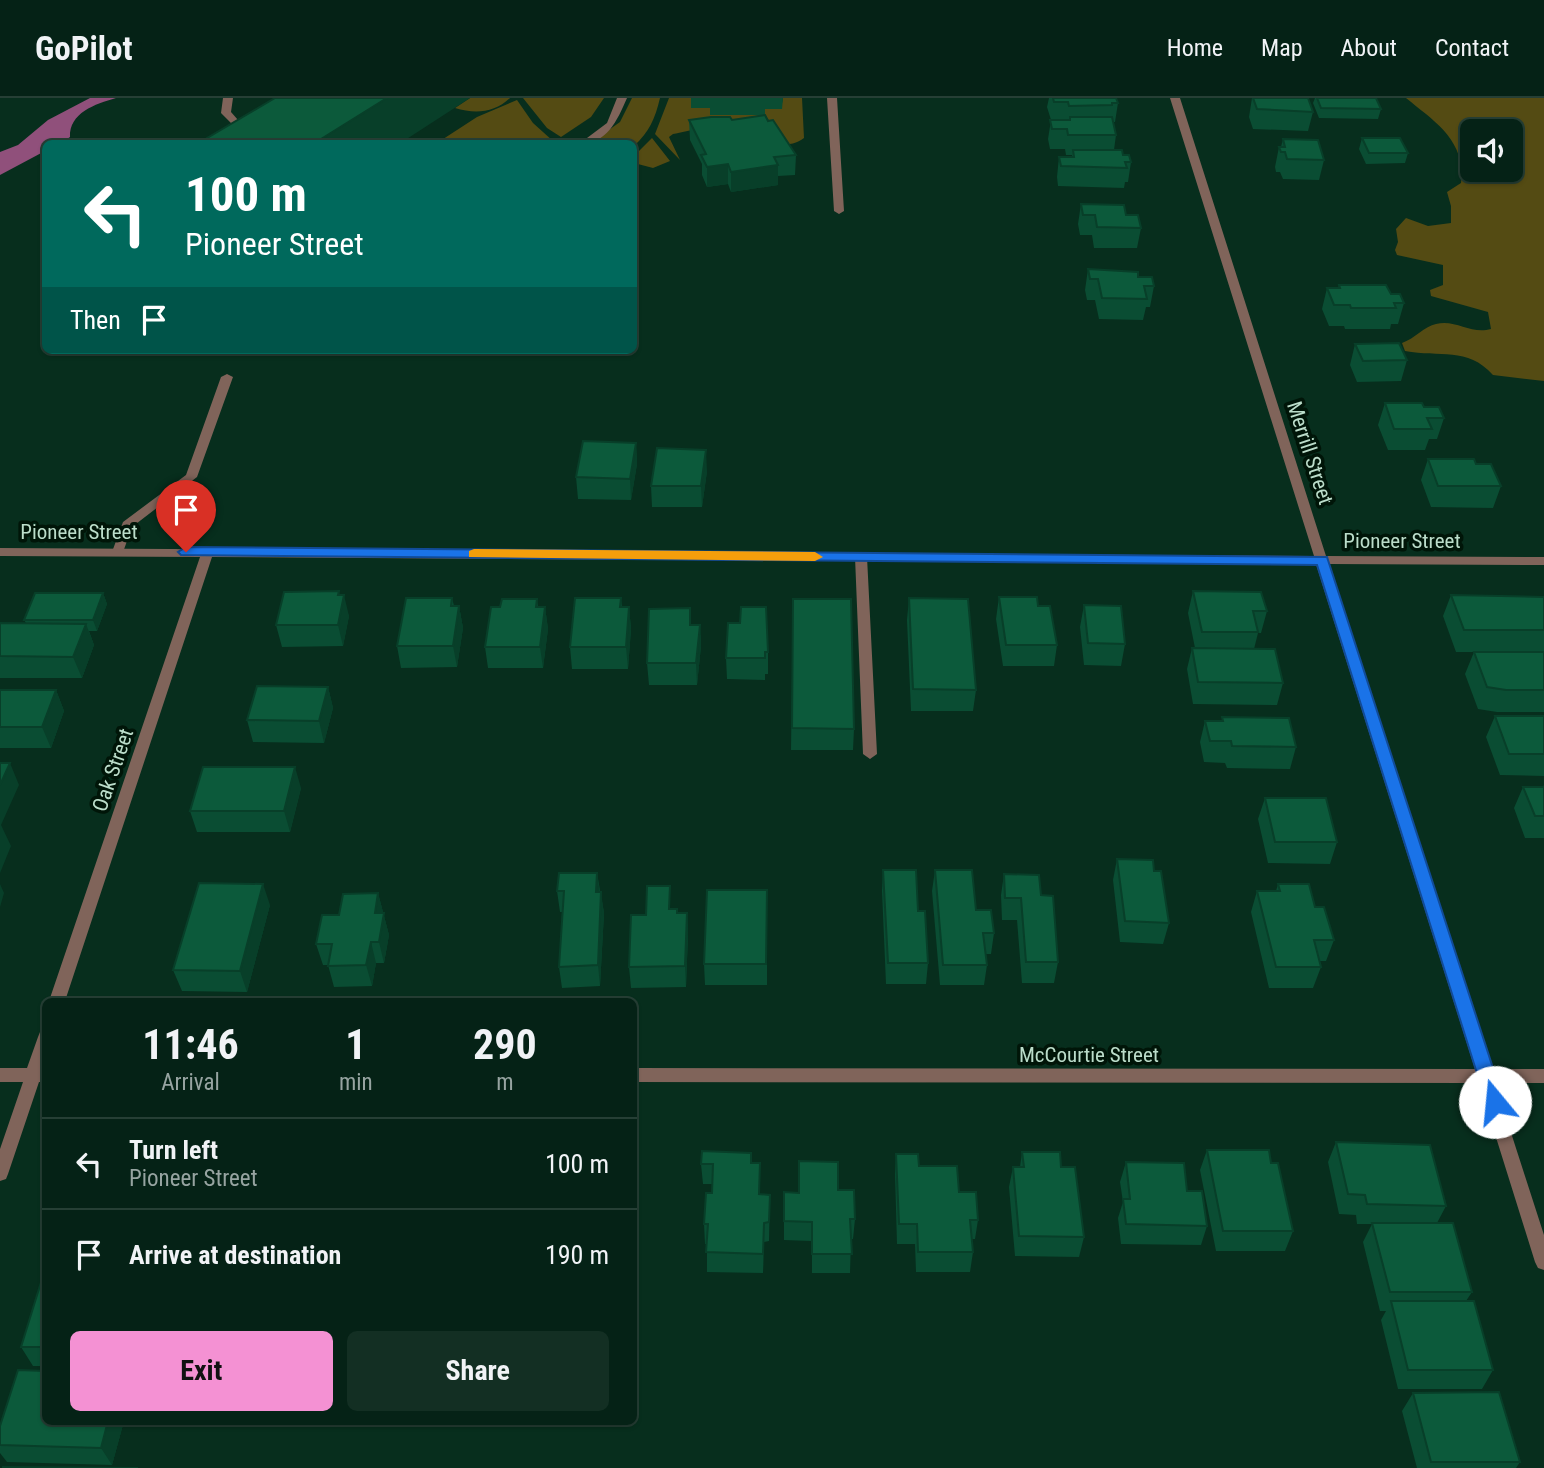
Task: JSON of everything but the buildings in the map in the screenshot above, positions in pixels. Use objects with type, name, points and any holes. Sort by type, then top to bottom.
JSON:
[{"type":"street","points":[[228,98],[226,113],[235,122],[262,124]]},
{"type":"street","points":[[589,140],[611,124],[622,98]]},
{"type":"street","points":[[832,98],[839,211]]},
{"type":"street","name":"Merrill Street","points":[[1175,98],[1544,1262]]},
{"type":"street","points":[[118,552],[127,525],[191,477],[227,377]]},
{"type":"street","name":"Pioneer Street","points":[[0,552],[1544,561]]},
{"type":"street","name":"Oak Street","points":[[58,998],[208,552]]},
{"type":"street","points":[[861,557],[870,754]]},
{"type":"street","points":[[0,1075],[39,1075],[0,1174]]},
{"type":"street","name":"McCourtie Street","points":[[637,1075],[1544,1076]]},
{"type":"shaded area","points":[[90,98],[116,98],[85,111],[74,122],[70,137],[66,140],[42,140],[42,153],[0,175],[0,152],[18,145],[48,120]]},
{"type":"shaded area","points":[[470,98],[510,98],[497,107],[484,111],[455,108]]},
{"type":"shaded area","points":[[523,98],[604,98],[591,117],[561,137],[547,128]]},
{"type":"shaded area","points":[[632,98],[660,98],[651,125],[637,143],[637,140],[595,140],[620,122]]},
{"type":"shaded area","points":[[669,98],[692,98],[710,108],[711,115],[764,115],[765,109],[781,109],[783,98],[802,98],[804,138],[783,145],[756,142],[706,130],[690,130],[669,137],[680,160],[655,134]]},
{"type":"shaded area","points":[[1406,98],[1544,98],[1544,381],[1493,375],[1473,360],[1463,357],[1405,351],[1402,343],[1436,324],[1477,330],[1491,329],[1488,312],[1431,296],[1430,290],[1443,285],[1443,265],[1397,255],[1396,229],[1406,218],[1428,226],[1451,223],[1451,206],[1447,192],[1461,182],[1523,182],[1523,119],[1460,119],[1460,162],[1453,144],[1437,124]]},
{"type":"shaded area","points":[[517,100],[533,123],[552,140],[442,140],[477,117]]},
{"type":"shaded area","points":[[652,138],[670,161],[653,168],[637,164],[637,153]]},
{"type":"slow traffic","points":[[474,554],[815,557]]},
{"type":"route","points":[[186,552],[1322,561],[1495,1102]]}]
